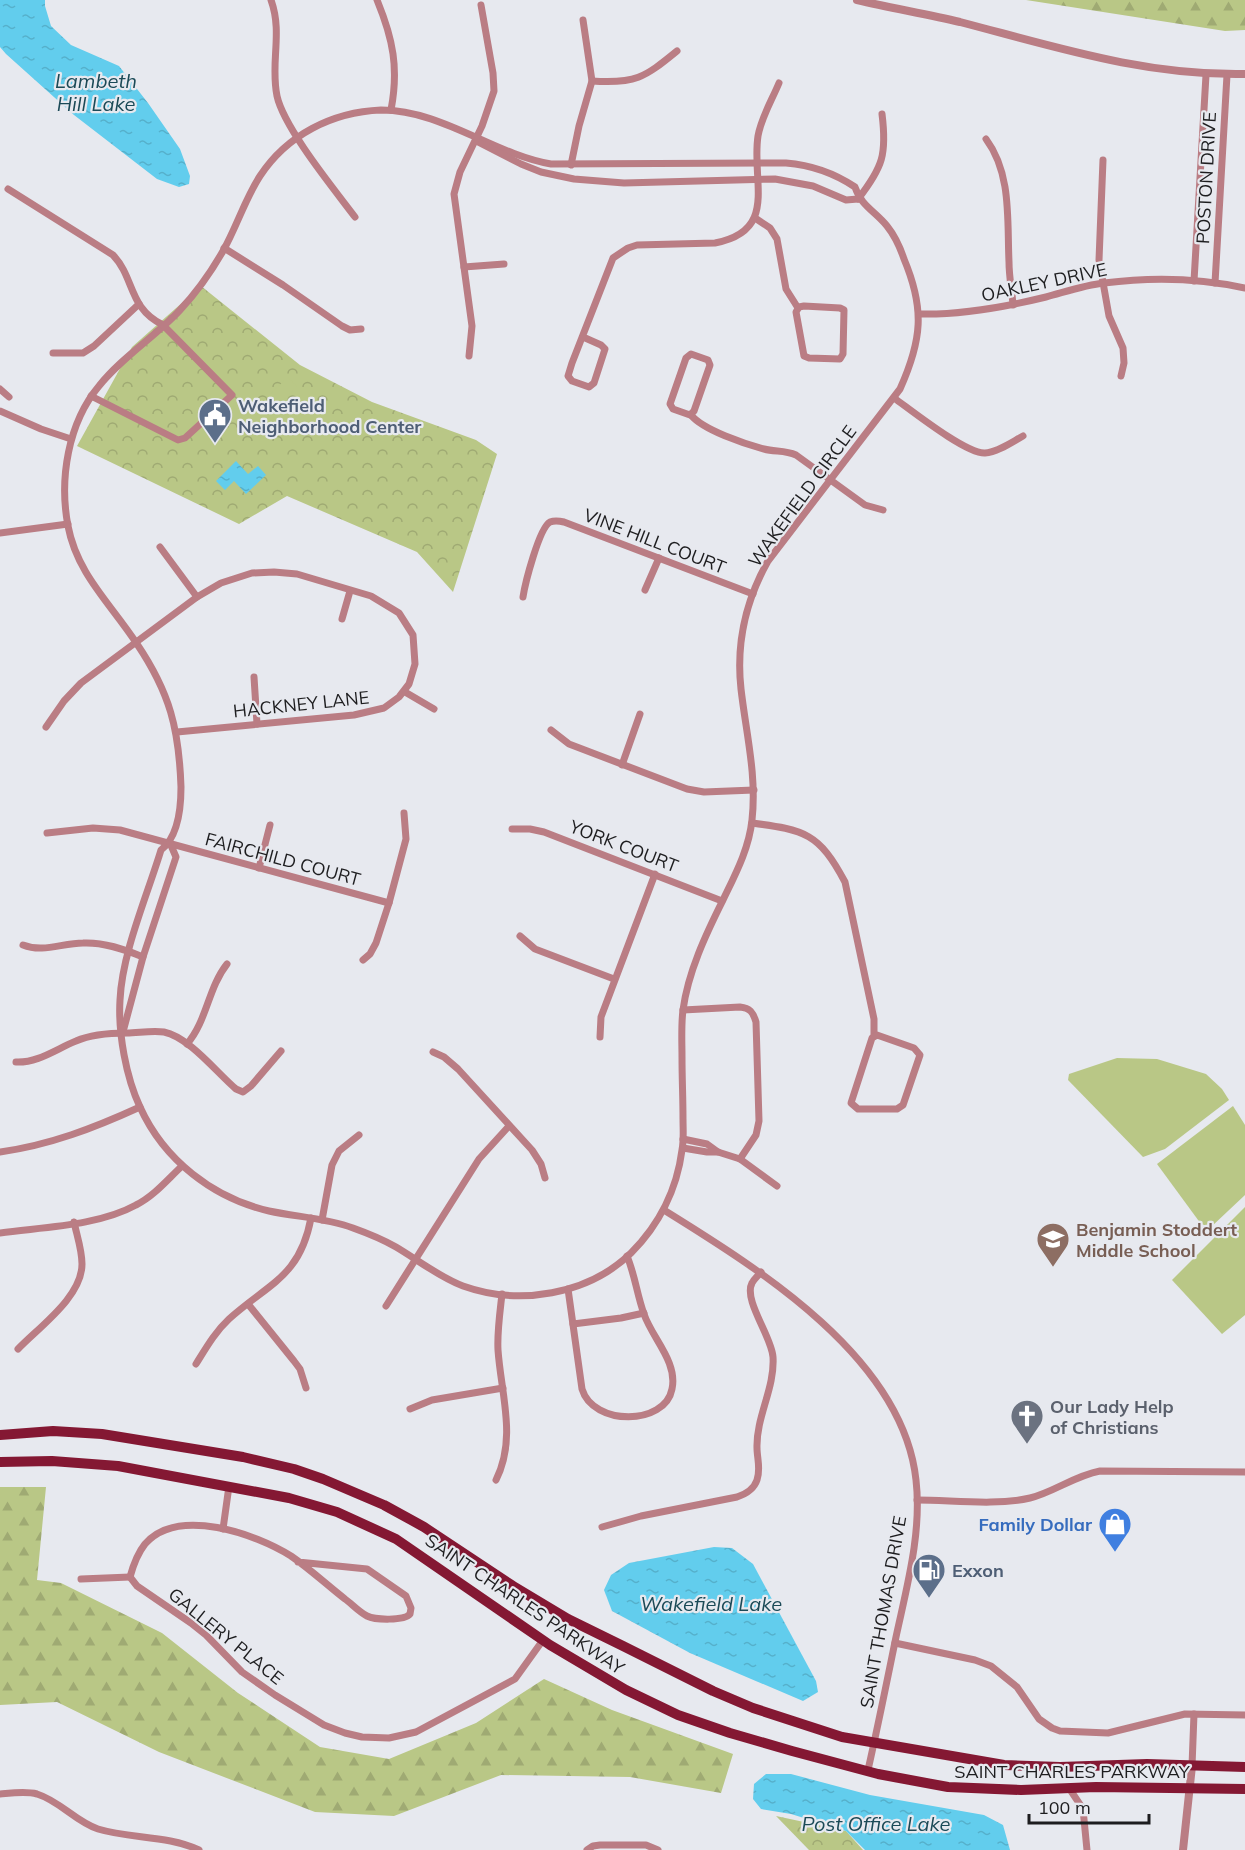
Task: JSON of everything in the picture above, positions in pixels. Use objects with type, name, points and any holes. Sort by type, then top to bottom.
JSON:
[{"type":"main road","name":"SAINT CHARLES PARKWAY","points":[[0,1435],[53,1431],[102,1434],[243,1457],[294,1469],[323,1479],[384,1505],[424,1527],[513,1586],[568,1619],[713,1691],[796,1724],[842,1737],[1004,1765],[1060,1767],[1147,1764],[1245,1767]]},
{"type":"main road","name":"SAINT CHARLES PARKWAY","points":[[0,1462],[90,1463],[155,1472],[229,1486],[337,1512],[381,1531],[421,1554],[543,1640],[597,1675],[635,1695],[678,1714],[757,1741],[890,1776],[948,1787],[1022,1790],[1096,1786],[1245,1789]]},
{"type":"street","points":[[271,0],[278,24],[275,71],[277,96],[283,113],[355,218]]},
{"type":"street","points":[[377,0],[387,23],[394,57],[394,89],[391,110]]},
{"type":"street","points":[[857,0],[894,4],[1111,62],[1206,75],[1245,74]]},
{"type":"street","points":[[469,356],[472,326],[454,194],[460,172],[474,138],[482,126],[494,91],[481,5]]},
{"type":"street","points":[[572,165],[579,126],[592,81],[583,20]]},
{"type":"street","points":[[592,81],[615,82],[636,79],[651,72],[677,51]]},
{"type":"street","name":"POSTON DRIVE","points":[[1194,281],[1206,75]]},
{"type":"street","name":"POSTON DRIVE","points":[[1215,282],[1227,75]]},
{"type":"street","points":[[583,337],[606,349],[594,383],[590,387],[572,381],[568,376],[610,263],[620,252],[637,245],[727,241],[742,232],[755,218],[759,203],[759,134],[779,83]]},
{"type":"street","name":"WAKEFIELD CIRCLE","points":[[391,110],[432,120],[537,162],[572,165],[800,164],[827,172],[855,187],[858,199],[886,224],[896,239],[909,271],[920,314],[911,363],[900,390],[768,561],[753,594],[743,626],[739,662],[754,790],[752,823],[743,857],[696,962],[683,1010],[683,1148],[676,1178],[664,1210],[643,1240],[627,1257],[598,1276],[568,1289],[530,1296],[502,1294],[462,1285],[374,1236],[344,1225],[269,1211],[242,1203],[208,1185],[182,1166],[156,1135],[140,1107],[128,1071],[122,1033],[120,997],[129,951],[161,850],[170,843],[181,803],[177,732],[165,691],[137,643],[83,570],[74,550],[68,525],[65,477],[71,439],[91,396],[111,373],[180,310],[201,286],[224,248],[260,177],[283,149],[316,126],[342,116],[367,111],[391,110]]},
{"type":"street","points":[[858,199],[877,171],[884,154],[882,114]]},
{"type":"street","name":"WAKEFIELD CIRCLE","points":[[474,138],[485,147],[521,164],[541,172],[574,179],[624,183],[759,179],[801,183],[825,190],[846,200],[858,199]]},
{"type":"street","points":[[986,139],[996,154],[1003,176],[1013,305]]},
{"type":"street","points":[[1103,160],[1099,245],[1102,283],[1109,316],[1123,348],[1122,376]]},
{"type":"street","points":[[8,189],[113,255],[120,264],[139,304],[232,395],[185,438],[178,440],[91,396]]},
{"type":"street","points":[[755,218],[772,231],[777,239],[786,289],[798,308],[796,312],[805,357],[836,360],[842,358],[844,314],[842,309],[804,306],[798,308]]},
{"type":"street","points":[[224,248],[342,326],[350,330],[361,329]]},
{"type":"street","points":[[464,267],[504,264]]},
{"type":"street","name":"OAKLEY DRIVE","points":[[920,314],[966,312],[1013,305],[1102,283],[1151,280],[1194,281],[1215,282],[1245,288]]},
{"type":"street","points":[[53,353],[83,353],[139,304]]},
{"type":"street","points":[[691,415],[711,365],[708,360],[691,354],[686,358],[670,405],[673,410],[691,415],[702,425],[720,433],[766,449],[796,455],[865,505],[883,510]]},
{"type":"street","points":[[0,389],[9,397]]},
{"type":"street","points":[[894,398],[952,439],[980,453],[992,452],[1023,436]]},
{"type":"street","points":[[0,411],[40,429],[71,439]]},
{"type":"street","name":"VINE HILL COURT","points":[[524,597],[526,577],[547,525],[554,521],[564,522],[753,594]]},
{"type":"street","points":[[0,533],[68,525]]},
{"type":"street","points":[[160,548],[197,597]]},
{"type":"street","points":[[645,590],[659,558]]},
{"type":"street","points":[[46,727],[64,701],[81,683],[197,597],[234,578],[262,571],[297,574],[372,596],[399,613],[411,628],[415,644],[413,675],[405,692],[434,709]]},
{"type":"street","points":[[342,619],[350,591]]},
{"type":"street","points":[[254,677],[257,724]]},
{"type":"street","name":"HACKNEY LANE","points":[[177,732],[366,714],[384,708],[405,692]]},
{"type":"street","points":[[622,765],[640,714]]},
{"type":"street","points":[[551,730],[569,744],[672,785],[696,791],[754,790]]},
{"type":"street","points":[[363,960],[370,954],[376,943],[389,903],[406,839],[404,813]]},
{"type":"street","points":[[752,823],[804,833],[828,853],[845,882],[874,1019],[874,1035],[851,1103],[858,1109],[897,1109],[903,1105],[920,1060],[920,1053],[914,1048],[874,1035]]},
{"type":"street","points":[[259,868],[270,825]]},
{"type":"street","name":"FAIRCHILD COURT","points":[[47,833],[107,828],[389,903]]},
{"type":"street","name":"YORK COURT","points":[[512,829],[544,832],[722,901]]},
{"type":"street","name":"WAKEFIELD CIRCLE","points":[[122,1033],[143,957],[176,856],[170,843]]},
{"type":"street","points":[[600,1037],[602,1017],[614,980],[655,874]]},
{"type":"street","points":[[520,936],[541,952],[614,980]]},
{"type":"street","points":[[23,945],[32,949],[42,949],[83,943],[95,944],[129,951],[143,957]]},
{"type":"street","points":[[187,1044],[199,1028],[216,980],[226,964]]},
{"type":"street","points":[[683,1010],[740,1007],[747,1008],[754,1015],[759,1121],[756,1135],[740,1159]]},
{"type":"street","points":[[16,1062],[33,1061],[87,1037],[163,1032],[187,1044],[236,1089],[243,1092],[281,1051]]},
{"type":"street","points":[[433,1052],[450,1061],[538,1158],[545,1178]]},
{"type":"street","points":[[0,1152],[32,1147],[65,1138],[140,1107]]},
{"type":"street","points":[[386,1306],[479,1159],[509,1126]]},
{"type":"street","points":[[322,1220],[332,1165],[339,1151],[359,1135]]},
{"type":"street","points":[[683,1139],[707,1144],[718,1152]]},
{"type":"street","points":[[683,1148],[718,1152],[740,1159],[777,1186]]},
{"type":"street","points":[[0,1233],[118,1213],[138,1204],[155,1192],[182,1166]]},
{"type":"street","name":"SAINT THOMAS DRIVE","points":[[664,1210],[761,1272],[795,1299],[858,1359],[881,1390],[900,1422],[907,1441],[916,1479],[916,1533],[868,1770]]},
{"type":"street","points":[[196,1364],[219,1329],[283,1277],[294,1264],[304,1244],[311,1218]]},
{"type":"street","points":[[18,1349],[66,1301],[76,1287],[82,1261],[74,1222]]},
{"type":"street","points":[[568,1289],[582,1389],[587,1399],[597,1409],[620,1417],[643,1414],[659,1408],[672,1393],[673,1380],[670,1365],[644,1313],[635,1277],[627,1257]]},
{"type":"street","points":[[602,1527],[641,1516],[737,1497],[755,1485],[759,1469],[757,1447],[759,1429],[773,1362],[772,1348],[751,1296],[752,1283],[761,1272]]},
{"type":"street","points":[[496,1480],[502,1467],[507,1410],[498,1352],[502,1294]]},
{"type":"street","points":[[248,1304],[300,1369],[306,1388]]},
{"type":"street","points":[[573,1324],[644,1313]]},
{"type":"street","points":[[410,1409],[432,1400],[503,1388]]},
{"type":"street","points":[[917,1500],[999,1502],[1021,1500],[1046,1492],[1080,1476],[1100,1471],[1245,1472]]},
{"type":"street","points":[[223,1529],[229,1486]]},
{"type":"street","points":[[81,1579],[130,1577],[141,1550],[148,1540],[174,1528],[187,1526],[223,1529],[263,1541],[298,1562],[368,1617],[402,1619],[410,1614],[411,1608],[406,1596],[367,1569],[298,1562]]},
{"type":"street","name":"GALLERY PLACE","points":[[130,1577],[137,1586],[206,1635],[242,1672],[306,1715],[345,1733],[378,1738],[416,1732],[515,1679],[543,1640]]},
{"type":"street","points":[[895,1643],[975,1660],[991,1666],[1017,1687],[1039,1719],[1060,1731],[1108,1733],[1194,1714],[1245,1714]]},
{"type":"street","points":[[1183,1850],[1192,1766],[1194,1714]]},
{"type":"street","points":[[1070,1788],[1083,1809],[1087,1850]]},
{"type":"street","points":[[0,1794],[23,1792],[39,1795],[97,1828],[164,1839],[199,1850]]},
{"type":"street","points":[[587,1850],[593,1846],[611,1845],[646,1845],[658,1850]]},
{"type":"green space","points":[[1026,0],[1245,0],[1245,30],[1225,31]]},
{"type":"green space","points":[[201,286],[300,365],[372,402],[476,440],[497,454],[453,592],[417,552],[287,496],[239,524],[77,446],[132,347]]},
{"type":"green space","points":[[288,377],[297,387],[276,407],[267,397]]},
{"type":"green space","points":[[303,394],[312,403],[291,423],[282,413]]},
{"type":"green space","points":[[1117,1058],[1157,1059],[1206,1074],[1222,1089],[1229,1100],[1165,1149],[1143,1157],[1068,1080],[1069,1074]]},
{"type":"green space","points":[[1233,1106],[1245,1125],[1245,1195],[1211,1227],[1201,1224],[1157,1164]]},
{"type":"green space","points":[[1245,1207],[1245,1315],[1222,1334],[1172,1280]]},
{"type":"green space","points":[[0,1487],[46,1487],[37,1580],[61,1583],[162,1633],[238,1693],[320,1747],[389,1759],[476,1723],[544,1679],[612,1710],[733,1754],[721,1793],[630,1777],[501,1775],[394,1816],[315,1812],[159,1752],[57,1702],[0,1705]]},
{"type":"green space","points":[[776,1816],[846,1831],[863,1850],[809,1850]]},
{"type":"water","name":"Lambeth Hill Lake","points":[[0,0],[45,0],[51,26],[71,45],[119,66],[180,149],[190,176],[189,184],[179,187],[157,179],[74,115],[6,54],[0,47]]},
{"type":"water","points":[[236,461],[248,474],[258,466],[266,475],[246,494],[234,481],[225,490],[216,481]]},
{"type":"water","name":"Wakefield Lake","points":[[714,1547],[732,1548],[753,1564],[816,1681],[818,1692],[803,1701],[690,1653],[612,1611],[604,1590],[611,1575],[629,1563]]},
{"type":"water","name":"Post Office Lake","points":[[766,1774],[791,1774],[870,1795],[984,1815],[1003,1825],[1010,1850],[865,1850],[846,1831],[791,1814],[761,1809],[753,1799],[754,1784]]},
{"type":"place","name":"Wakefield Neighborhood Center","points":[[215,444]]},
{"type":"place","name":"Benjamin Stoddert Middle School","points":[[1053,1268]]},
{"type":"place","name":"Our Lady Help of Christians","points":[[1027,1445]]},
{"type":"place","name":"Family Dollar","points":[[1115,1553]]},
{"type":"place","name":"Exxon","points":[[929,1599]]}]
